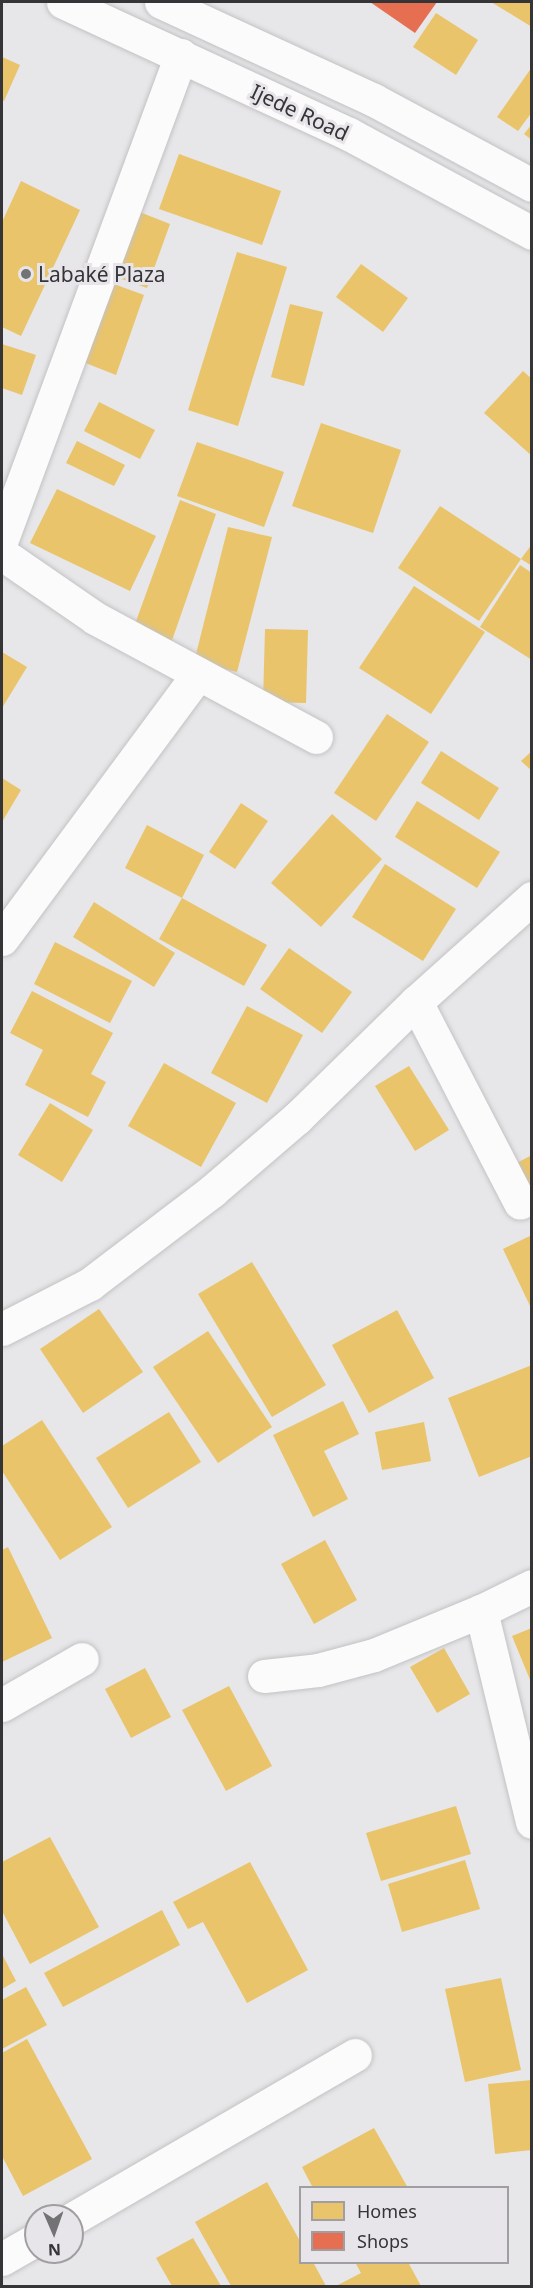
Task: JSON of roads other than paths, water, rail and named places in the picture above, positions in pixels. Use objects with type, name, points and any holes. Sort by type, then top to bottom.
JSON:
[{"type":"street","name":"Ijede Road","points":[[63,2],[349,134],[531,233]]},
{"type":"street","name":"Ijede Road","points":[[161,2],[374,100],[531,185]]},
{"type":"street","points":[[2,539],[181,56]]},
{"type":"street","points":[[2,554],[95,618],[197,675],[316,737]]},
{"type":"street","points":[[2,939],[197,675]]},
{"type":"street","points":[[2,1329],[90,1284],[212,1191],[297,1118],[416,1002],[531,897]]},
{"type":"street","points":[[416,1002],[520,1203]]},
{"type":"street","points":[[264,1676],[318,1670],[374,1655],[481,1611],[531,1586]]},
{"type":"street","points":[[481,1611],[531,1822]]},
{"type":"street","points":[[2,1705],[82,1659]]},
{"type":"street","points":[[84,2211],[355,2055]]},
{"type":"street","points":[[2,2259],[24,2246]]},
{"type":"place","name":"Labaké Plaza","points":[[26,274]]}]
